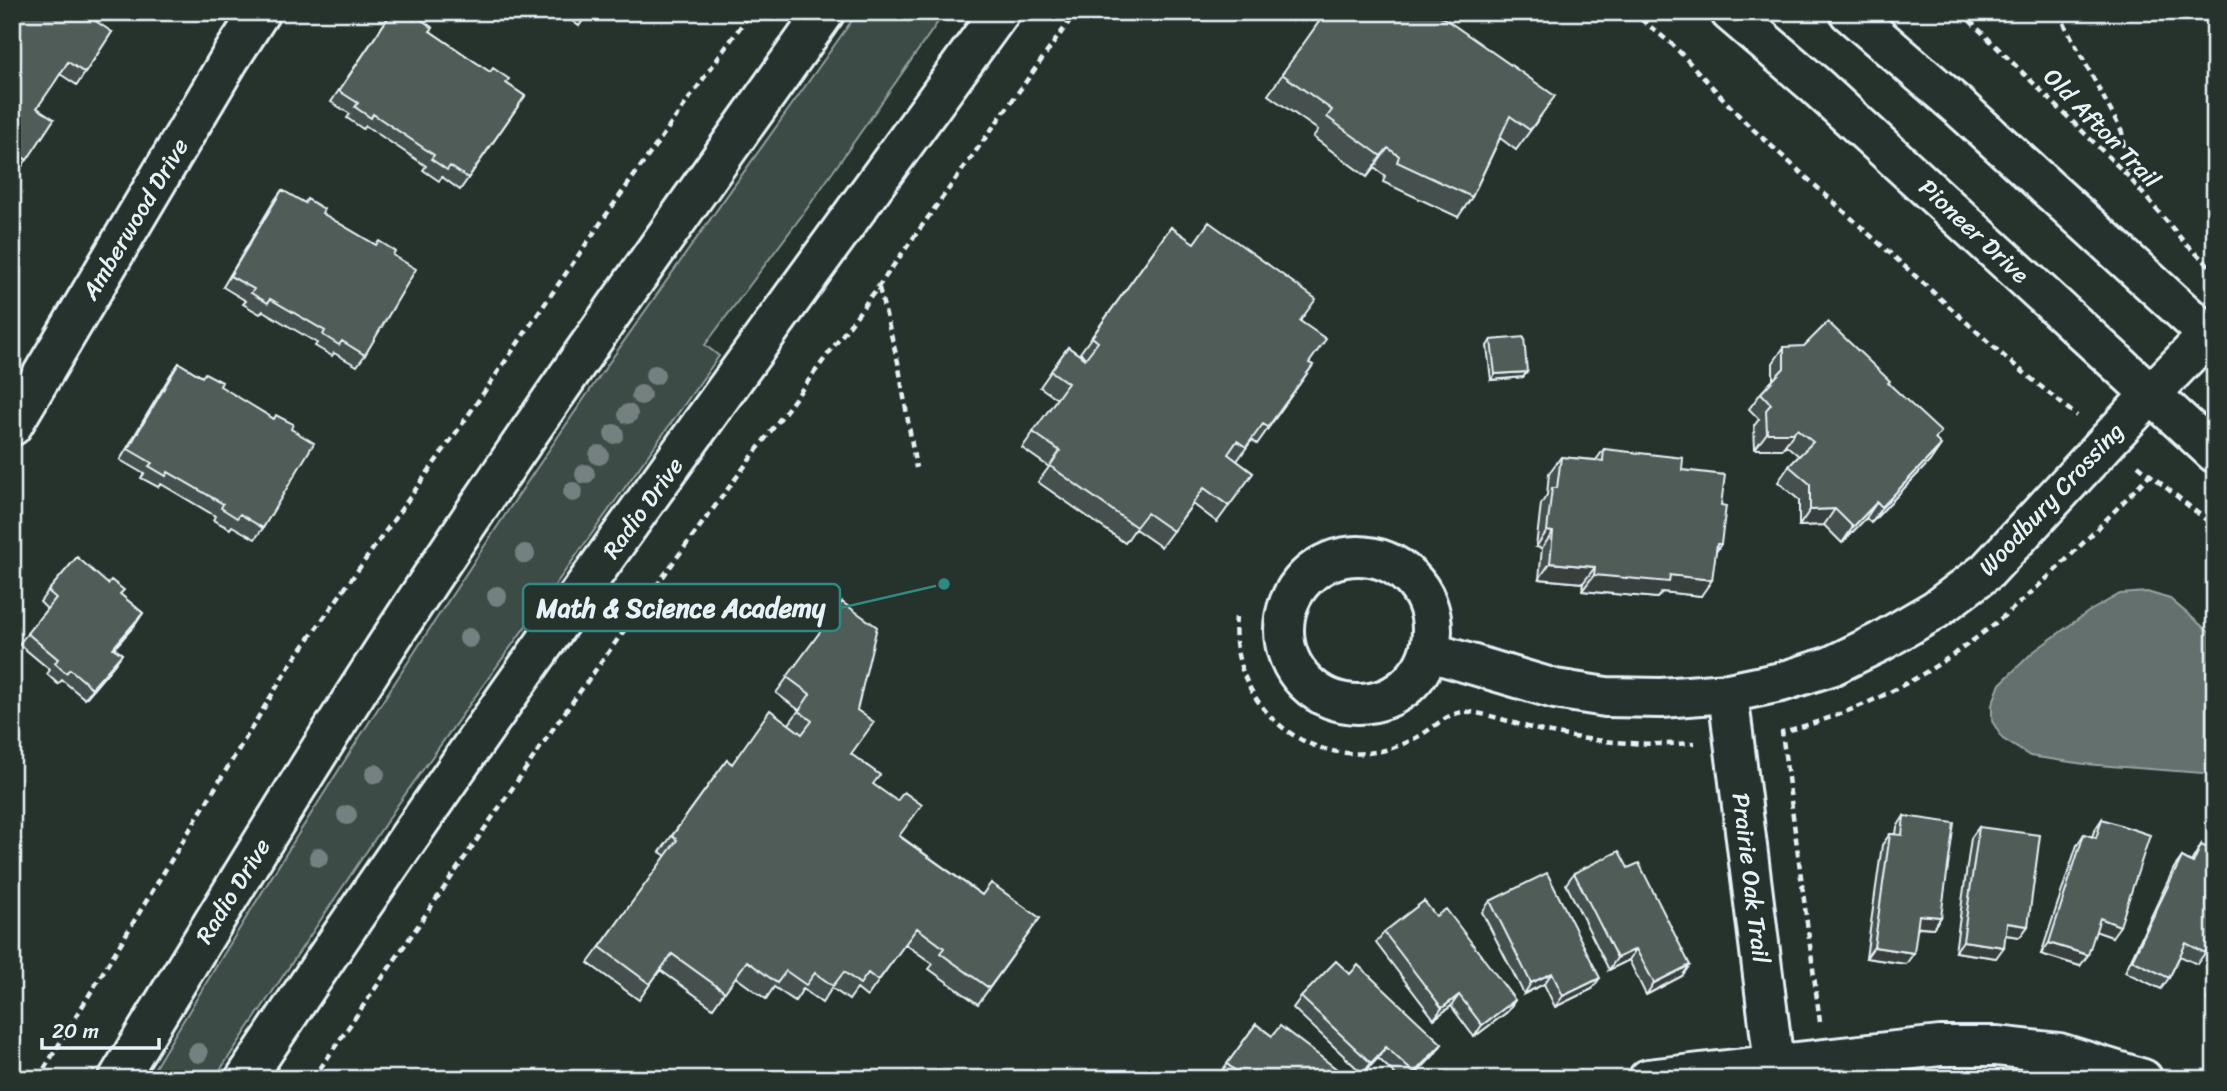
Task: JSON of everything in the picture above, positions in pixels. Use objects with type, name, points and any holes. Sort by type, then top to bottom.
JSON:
[{"type":"street","name":"Amberwood Drive","points":[[12,426],[260,12]]},
{"type":"street","name":"Radio Drive","points":[[118,1079],[358,690],[457,539],[825,12]]},
{"type":"street","name":"Radio Drive","points":[[246,1079],[451,775],[1000,12]]},
{"type":"street","name":"Pioneer Drive","points":[[1730,12],[1815,85],[2215,453]]},
{"type":"street","points":[[1850,12],[1959,107],[2211,338]]},
{"type":"street","name":"Woodbury Crossing","points":[[1430,652],[1555,689],[1606,697],[1661,698],[1728,693],[1782,682],[1831,666],[1935,610],[1987,572],[2151,394],[2211,338]]},
{"type":"street","name":"Prairie Oak Trail","points":[[1728,693],[1774,1064]]},
{"type":"street","points":[[1648,1079],[1940,1046],[1997,1046],[2059,1053],[2143,1079]]},
{"type":"path","points":[[38,1079],[290,665],[751,12]]},
{"type":"path","points":[[313,1079],[564,714],[1076,12]]},
{"type":"path","points":[[1632,12],[1673,45],[1745,122],[2006,358],[2215,527]]},
{"type":"path","name":"Old Afton Trail","points":[[1961,12],[2127,175],[2185,243],[2215,271]]},
{"type":"path","points":[[2059,12],[2122,132],[2127,175]]},
{"type":"path","points":[[878,287],[898,362],[916,468]]},
{"type":"path","points":[[1819,1012],[1782,732],[1829,718],[1867,702],[1957,653],[2041,585],[2150,474]]},
{"type":"path","points":[[1236,617],[1237,657],[1242,675],[1253,696],[1273,720],[1292,734],[1316,745],[1351,752],[1385,750],[1419,737],[1459,712],[1583,738],[1689,743]]},
{"type":"shaded area","points":[[858,12],[945,12],[806,210],[705,345],[719,356],[399,803],[214,1079],[148,1079],[346,758],[448,600],[628,335]]},
{"type":"shaded area","points":[[2147,592],[2170,599],[2215,637],[2215,774],[2084,764],[2030,756],[2003,739],[1992,721],[1992,705],[2000,684],[2033,652],[2088,612],[2120,594]]},
{"type":"building","points":[[23,12],[82,12],[112,32],[85,73],[68,62],[37,108],[54,119],[27,160],[12,150],[12,28]]},
{"type":"building","points":[[392,12],[402,12],[414,20],[416,16],[433,28],[430,31],[490,72],[493,68],[509,79],[506,83],[525,96],[468,178],[450,166],[447,170],[431,159],[434,155],[373,114],[371,118],[355,107],[358,103],[339,91]]},
{"type":"building","points":[[1326,12],[1435,12],[1555,96],[1530,130],[1510,116],[1472,197],[1397,162],[1399,156],[1388,148],[1381,156],[1327,117],[1332,110],[1282,74]]},
{"type":"building","points":[[282,190],[305,203],[307,199],[324,209],[322,213],[376,245],[379,241],[395,251],[393,255],[416,269],[365,355],[342,341],[339,345],[323,335],[325,331],[270,299],[268,303],[251,293],[254,289],[230,276]]},
{"type":"building","points":[[1209,222],[1316,299],[1300,321],[1326,339],[1309,363],[1313,365],[1268,427],[1263,424],[1246,447],[1237,441],[1228,454],[1253,473],[1229,506],[1204,488],[1173,531],[1147,513],[1136,527],[1050,466],[1060,451],[1033,432],[1068,383],[1051,371],[1068,347],[1085,359],[1098,342],[1092,337],[1171,227],[1194,243]]},
{"type":"building","points":[[1828,322],[1941,432],[1935,439],[1941,445],[1882,507],[1877,502],[1853,527],[1835,509],[1810,510],[1810,484],[1789,466],[1813,442],[1797,429],[1793,433],[1767,433],[1766,410],[1771,404],[1761,393],[1784,368],[1784,347],[1804,346]]},
{"type":"building","points":[[1524,337],[1527,372],[1495,374],[1491,340]]},
{"type":"building","points":[[179,363],[202,377],[205,373],[222,382],[220,386],[274,419],[276,415],[293,424],[291,429],[314,443],[263,528],[240,514],[237,518],[221,508],[223,504],[168,472],[166,476],[149,466],[152,463],[128,449]]},
{"type":"building","points":[[1604,449],[1683,458],[1682,470],[1725,475],[1721,505],[1726,506],[1721,544],[1717,544],[1712,580],[1670,575],[1669,582],[1594,575],[1595,567],[1550,563],[1553,532],[1547,531],[1552,488],[1557,488],[1561,457],[1603,461]]},
{"type":"building","points":[[77,557],[108,584],[111,580],[124,590],[120,594],[143,613],[113,648],[122,654],[92,688],[70,669],[66,673],[55,663],[58,659],[27,633],[56,598],[48,591]]},
{"type":"building","points":[[842,602],[877,627],[857,710],[874,722],[851,754],[880,775],[873,784],[897,801],[904,792],[922,805],[899,836],[982,895],[991,883],[1040,918],[989,988],[940,953],[944,948],[917,928],[878,981],[868,973],[860,984],[844,972],[833,986],[815,973],[806,985],[786,971],[777,983],[747,961],[725,992],[672,954],[650,984],[600,947],[677,840],[672,836],[727,760],[732,764],[770,710],[802,734],[812,721],[799,711],[810,694],[787,677]]},
{"type":"building","points":[[1904,816],[1954,823],[1941,917],[1919,915],[1914,953],[1874,947],[1890,834],[1902,835]]},
{"type":"building","points":[[2102,819],[2150,835],[2120,926],[2100,918],[2088,955],[2049,943],[2084,834],[2096,838]]},
{"type":"building","points":[[1979,827],[2040,835],[2028,926],[2007,923],[2004,947],[1963,941]]},
{"type":"building","points":[[2201,845],[2215,851],[2215,933],[2205,953],[2186,943],[2169,978],[2132,960],[2182,857],[2193,863]]},
{"type":"building","points":[[1619,851],[1628,868],[1639,863],[1690,965],[1654,983],[1636,949],[1617,958],[1574,873]]},
{"type":"building","points":[[1547,873],[1600,978],[1563,996],[1552,973],[1531,983],[1490,901]]},
{"type":"building","points":[[1424,901],[1436,916],[1446,909],[1515,1000],[1482,1025],[1459,995],[1442,1008],[1384,932]]},
{"type":"building","points":[[1336,961],[1350,974],[1358,965],[1442,1044],[1414,1073],[1386,1047],[1371,1063],[1301,997]]},
{"type":"building","points":[[1256,1024],[1272,1036],[1280,1026],[1350,1079],[1246,1079],[1227,1064]]},
{"type":"place","name":"Math & Science Academy","points":[[944,584]]}]
